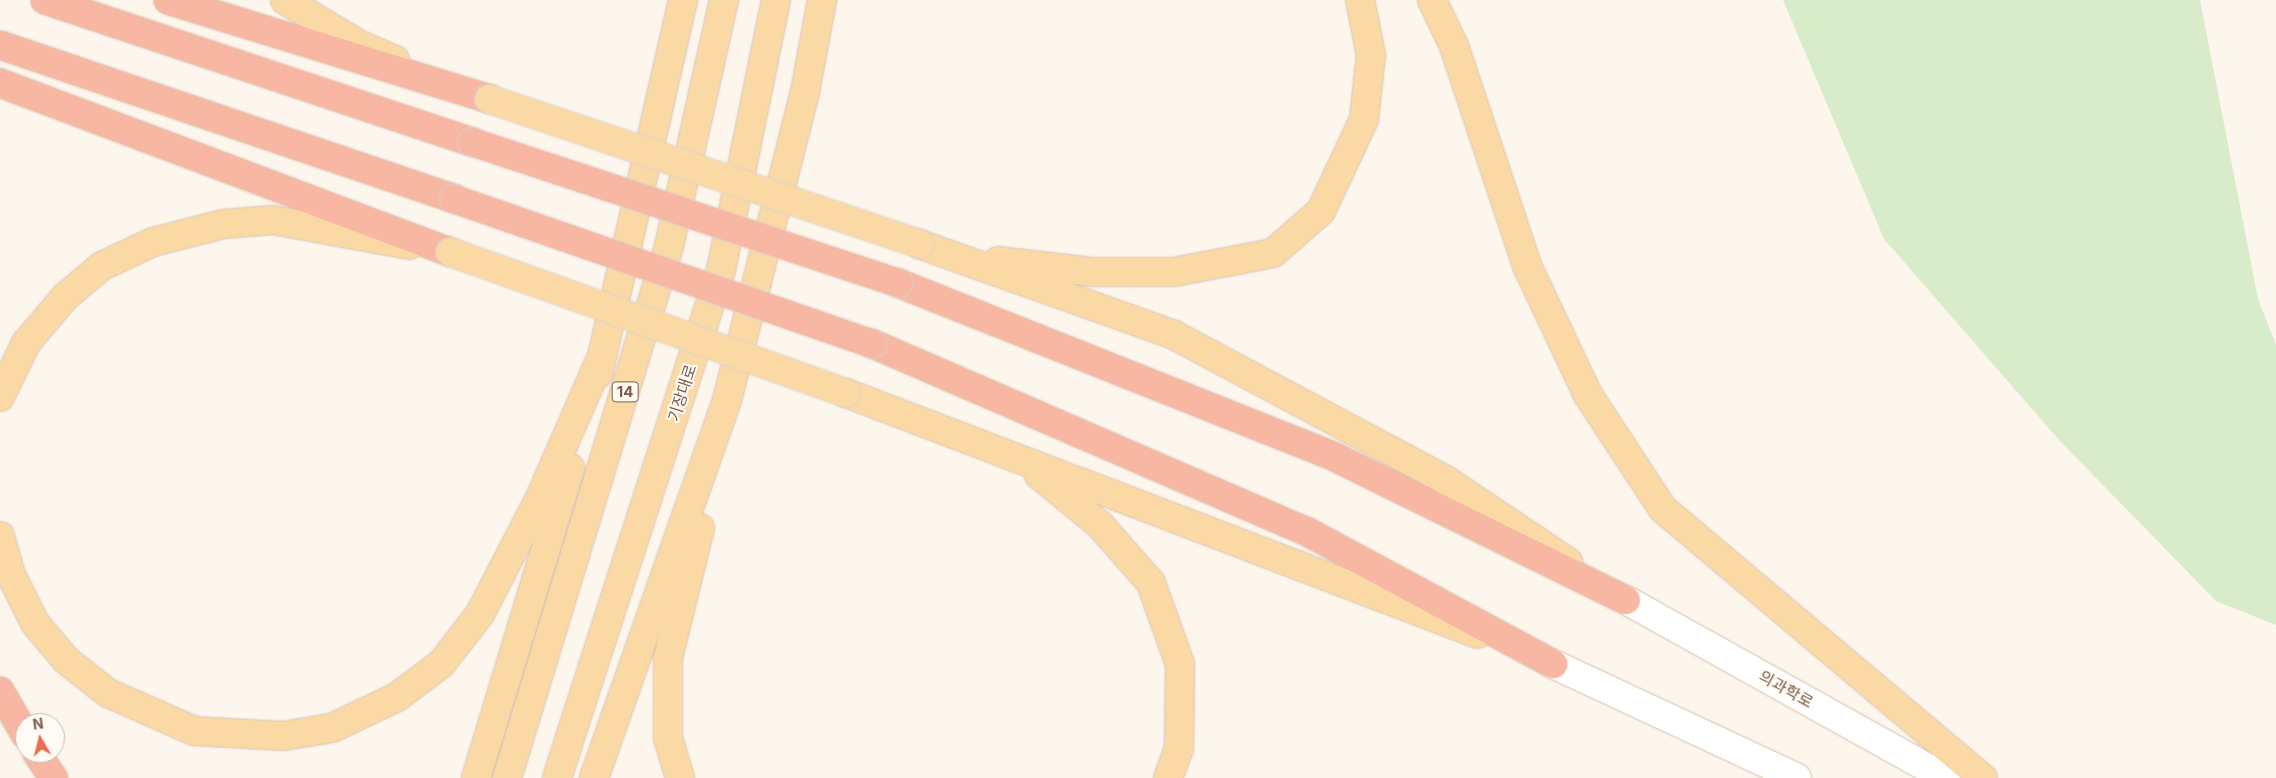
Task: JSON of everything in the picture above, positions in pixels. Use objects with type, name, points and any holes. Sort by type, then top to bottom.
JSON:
[{"type":"highway","points":[[45,0],[898,283],[1337,458],[1626,600]]},
{"type":"highway","points":[[168,0],[488,99]]},
{"type":"highway","points":[[0,45],[873,344],[1306,531],[1554,664]]},
{"type":"highway","points":[[0,83],[450,252]]},
{"type":"highway","points":[[0,691],[15,717]]},
{"type":"highway","points":[[43,763],[53,778]]},
{"type":"main road","points":[[286,0],[360,45],[488,99],[919,244],[1174,335],[1447,481],[1626,600]]},
{"type":"main road","name":"14","points":[[508,778],[669,246],[724,0]]},
{"type":"main road","name":"기장대로","points":[[557,778],[721,270],[776,0]]},
{"type":"main road","points":[[680,778],[668,738],[668,658],[727,400],[805,92],[822,0]]},
{"type":"main road","points":[[805,92],[836,0]]},
{"type":"main road","points":[[919,244],[993,260],[1093,272],[1174,272],[1273,253],[1321,211],[1364,118],[1371,55],[1360,0]]},
{"type":"main road","points":[[1432,0],[1454,46],[1528,268],[1588,395],[1663,509],[1983,778]]},
{"type":"main road","points":[[476,778],[602,356],[682,3]]},
{"type":"main road","points":[[0,396],[26,343],[65,296],[102,266],[153,242],[223,224],[273,220],[450,252],[846,393],[1554,664]]},
{"type":"main road","points":[[0,536],[11,575],[34,623],[66,660],[108,693],[194,731],[282,736],[332,728],[396,697],[441,664],[480,614],[540,498],[602,356]]},
{"type":"main road","points":[[846,393],[1048,479],[1100,525],[1151,583],[1180,664],[1179,748],[1168,778]]},
{"type":"main road","points":[[594,778],[727,400]]},
{"type":"street","name":"의과학로","points":[[1626,600],[1946,778]]},
{"type":"street","points":[[1554,664],[1797,778]]},
{"type":"green space","points":[[1783,0],[2200,0],[2258,299],[2276,345],[2276,625],[2216,601],[2060,441],[1884,239]]}]
